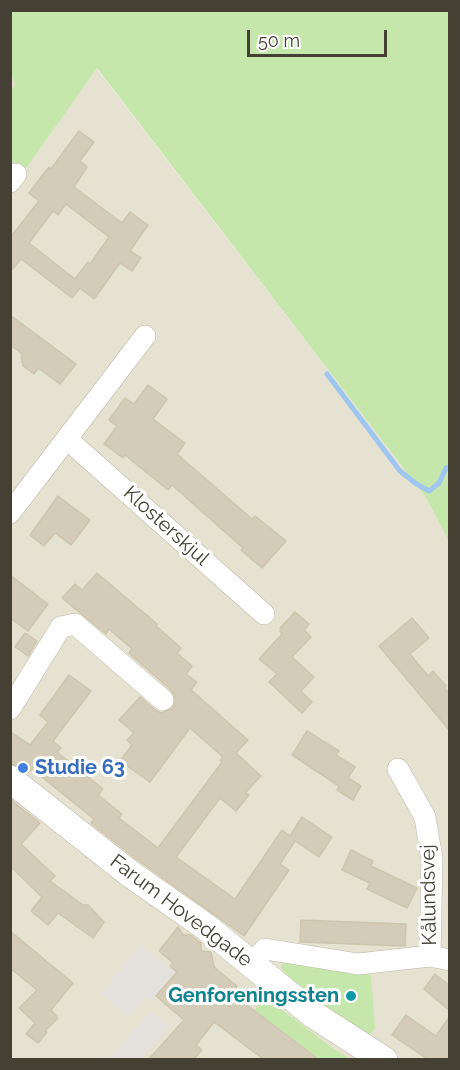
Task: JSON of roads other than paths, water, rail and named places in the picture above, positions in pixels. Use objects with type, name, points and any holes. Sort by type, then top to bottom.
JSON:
[{"type":"street","points":[[10,513],[145,336]]},
{"type":"street","name":"Klosterskjul","points":[[68,439],[264,614]]},
{"type":"street","points":[[10,709],[61,627],[75,624],[163,700]]},
{"type":"street","name":"Kålundsvej","points":[[252,964],[266,949],[358,964],[440,958],[432,859],[425,817],[398,769]]},
{"type":"street","name":"Farum Hovedgade","points":[[10,779],[93,845],[178,906],[314,1015],[384,1059]]},
{"type":"waterway","points":[[327,374],[400,471],[415,483],[429,491],[439,483],[446,468],[450,467]]},
{"type":"place","name":"Studie 63","points":[[23,768]]},
{"type":"place","name":"Genforeningssten","points":[[351,996]]}]
